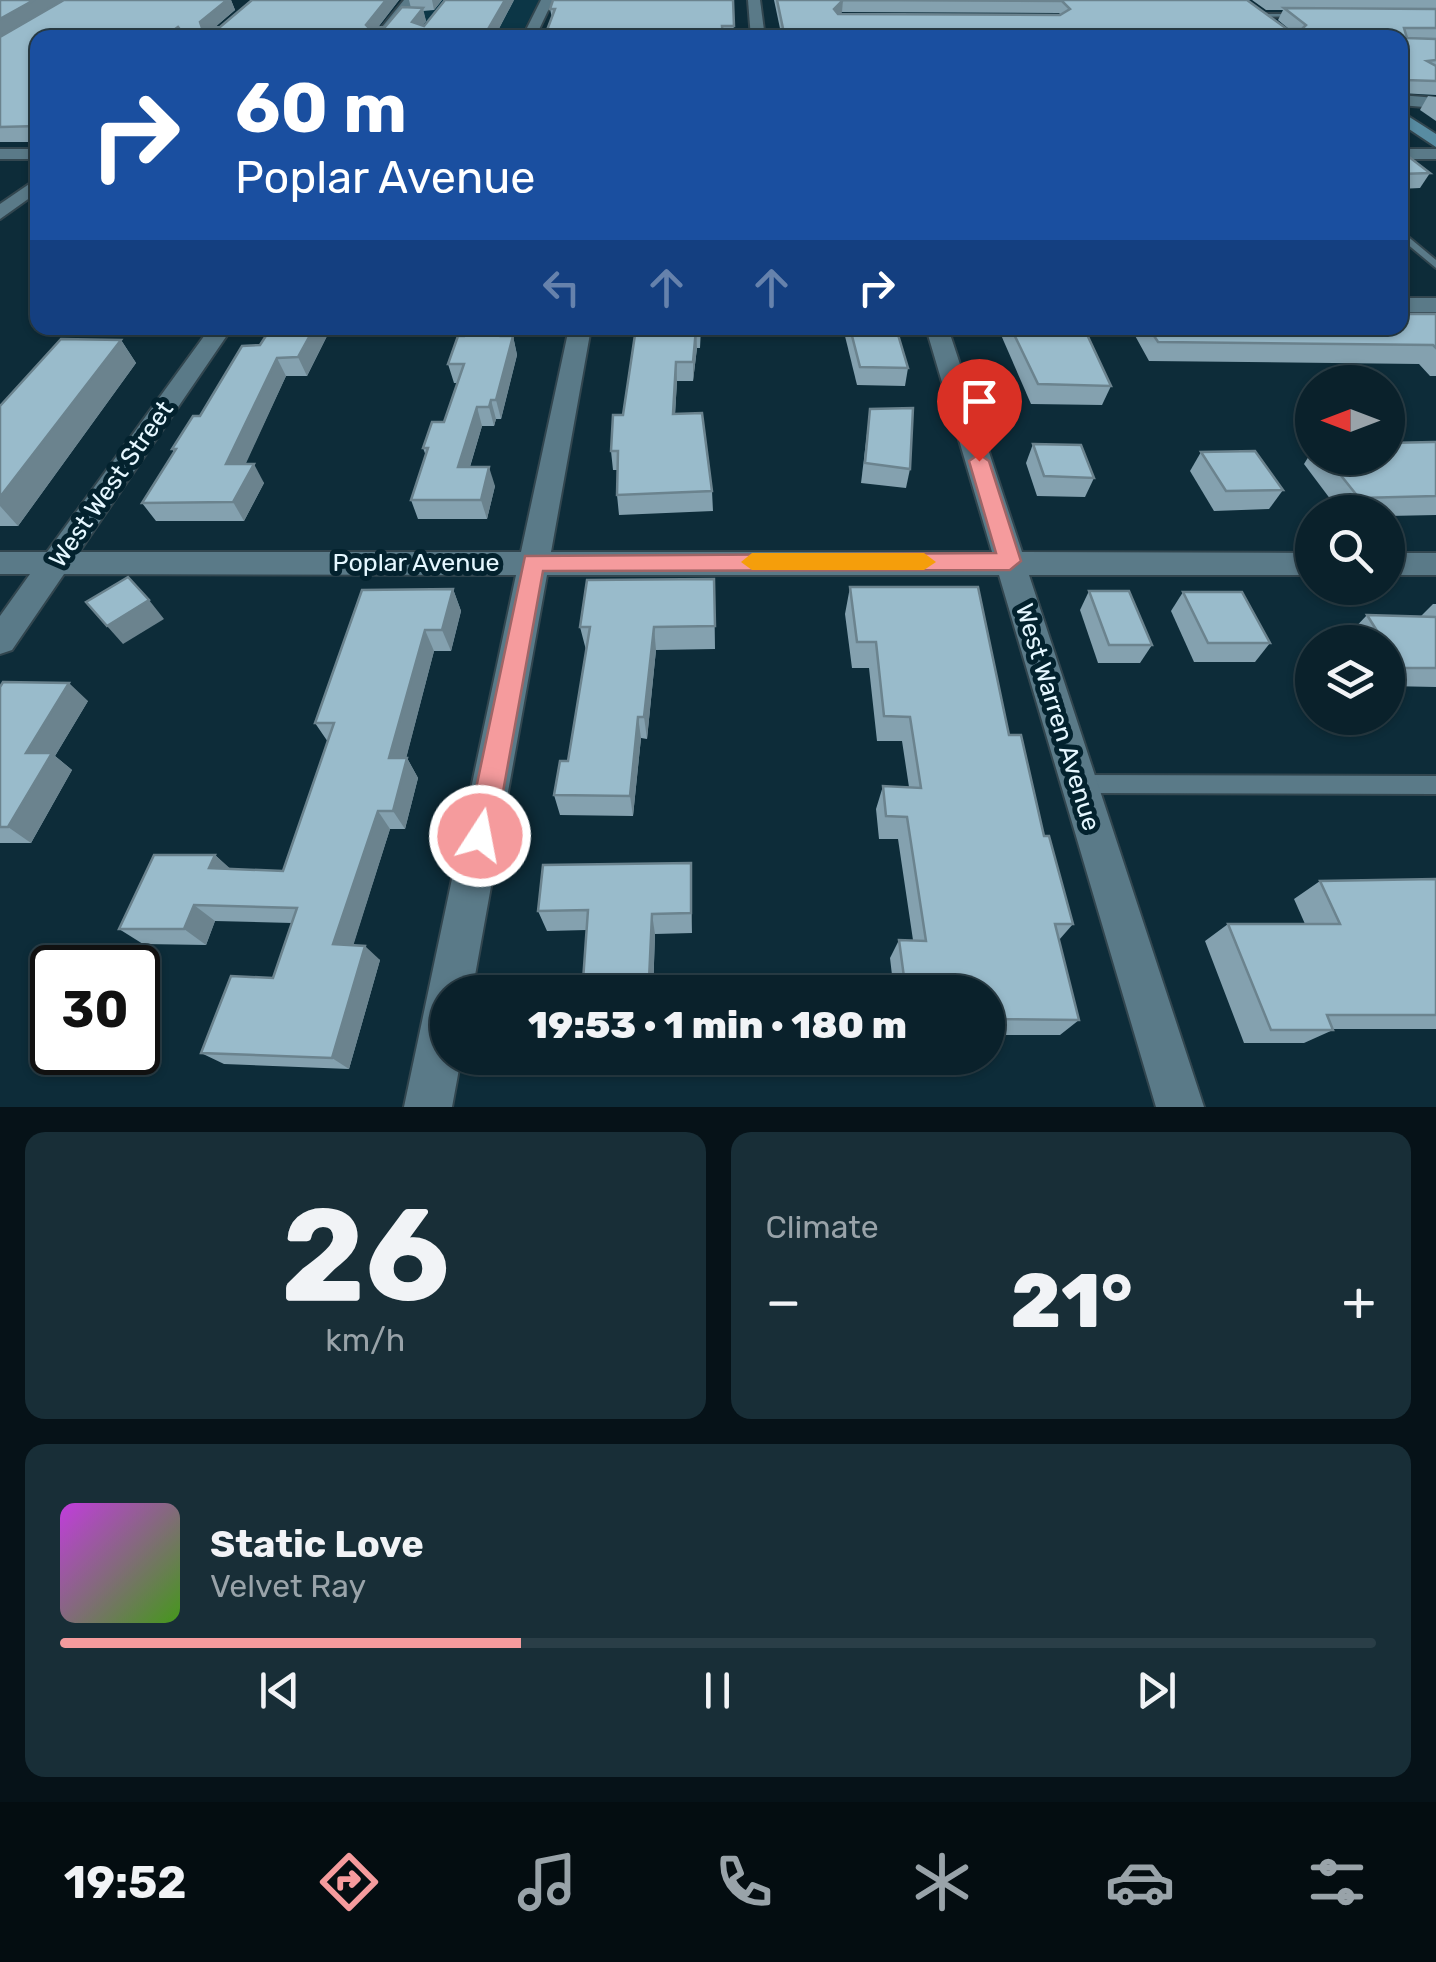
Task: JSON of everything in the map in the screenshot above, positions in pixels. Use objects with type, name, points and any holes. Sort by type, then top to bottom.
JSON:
[{"type":"main road","points":[[1256,13],[1275,27]]},
{"type":"main road","points":[[1408,122],[1436,142]]},
{"type":"street","points":[[388,30],[403,16],[410,0]]},
{"type":"street","points":[[532,30],[547,0]]},
{"type":"street","points":[[754,0],[757,30]]},
{"type":"street","points":[[1408,101],[1436,103]]},
{"type":"street","points":[[0,154],[30,154]]},
{"type":"street","points":[[1408,154],[1436,154]]},
{"type":"street","points":[[0,214],[30,189]]},
{"type":"street","points":[[1408,305],[1436,305]]},
{"type":"street","name":"West West Street","points":[[0,640],[216,335]]},
{"type":"street","points":[[453,975],[579,335]]},
{"type":"street","name":"West Warren Avenue","points":[[940,335],[1180,1107]]},
{"type":"street","name":"Poplar Avenue","points":[[0,563],[1295,564]]},
{"type":"street","points":[[1405,564],[1436,564]]},
{"type":"street","points":[[428,1107],[434,1075]]},
{"type":"lane","points":[[1256,13],[1316,16]]},
{"type":"lane","points":[[1408,240],[1436,265]]},
{"type":"lane","points":[[1079,784],[1436,784]]},
{"type":"shaded area","points":[[418,0],[539,0],[524,30],[396,30]]},
{"type":"building","points":[[0,0],[34,0],[0,19]]},
{"type":"building","points":[[64,0],[227,0],[200,22],[202,28],[220,27],[252,0],[386,0],[366,25],[369,28],[385,27],[402,7],[423,8],[412,22],[424,26],[445,0],[505,0],[488,30],[180,30],[178,27],[30,30],[30,126],[0,127],[0,37]]},
{"type":"building","points":[[553,0],[733,0],[734,26],[722,26],[722,30],[547,30],[555,9],[550,9]]},
{"type":"building","points":[[777,0],[843,0],[1247,0],[1287,29],[1302,29],[1306,25],[1284,8],[1436,9],[1436,28],[1405,30],[783,30]],"holes":[[[843,0],[1062,1],[1070,9],[1060,15],[838,14],[834,9]]]},
{"type":"building","points":[[1408,38],[1436,39],[1436,60],[1427,61],[1436,66],[1436,81],[1408,80]]},
{"type":"building","points":[[1408,156],[1430,173],[1408,174]]},
{"type":"building","points":[[1408,314],[1436,314],[1436,348],[1158,342],[1154,335],[1408,335]]},
{"type":"building","points":[[266,335],[310,335],[298,357],[277,358],[226,464],[254,464],[233,502],[142,503],[193,416],[200,416],[242,346],[260,345]]},
{"type":"building","points":[[635,335],[695,335],[693,362],[676,362],[673,414],[702,413],[712,491],[617,495],[618,451],[611,451],[613,415],[623,415]]},
{"type":"building","points":[[852,335],[898,335],[908,368],[860,367]]},
{"type":"building","points":[[1014,335],[1087,335],[1111,386],[1038,384]]},
{"type":"building","points":[[458,336],[513,336],[496,400],[491,400],[489,407],[477,407],[458,467],[489,467],[481,500],[411,500],[432,422],[444,422],[464,364],[448,364]]},
{"type":"building","points":[[61,339],[121,340],[0,497],[0,406]]},
{"type":"building","points":[[913,408],[910,469],[865,463],[870,409]]},
{"type":"building","points":[[1436,442],[1436,496],[1357,495],[1341,475],[1405,475],[1405,443]]},
{"type":"building","points":[[1033,444],[1081,445],[1094,478],[1044,476]]},
{"type":"building","points":[[1255,451],[1283,490],[1226,491],[1201,452]]},
{"type":"building","points":[[128,577],[149,600],[107,626],[86,602]]},
{"type":"building","points":[[714,579],[715,626],[654,627],[644,717],[638,717],[630,796],[554,795],[560,761],[568,761],[590,627],[580,627],[587,580]]},
{"type":"building","points":[[850,587],[978,587],[1009,735],[1021,735],[1044,836],[1049,836],[1073,924],[1055,924],[1079,1020],[1005,1019],[1005,975],[904,975],[899,940],[926,941],[907,817],[886,816],[883,786],[921,788],[910,717],[884,716],[876,642],[857,642]]},
{"type":"building","points":[[453,589],[442,630],[425,630],[389,758],[407,758],[393,811],[378,811],[333,944],[365,946],[332,1058],[201,1053],[231,976],[273,978],[297,908],[194,905],[184,929],[119,929],[154,855],[215,855],[209,868],[283,871],[334,723],[315,723],[362,590]]},
{"type":"building","points":[[1089,591],[1129,591],[1152,645],[1109,645]]},
{"type":"building","points":[[1183,592],[1242,592],[1270,643],[1208,643]]},
{"type":"building","points":[[1367,615],[1436,617],[1436,668],[1405,668],[1405,625],[1373,625]]},
{"type":"building","points":[[3,682],[69,683],[26,753],[52,753],[8,827],[0,827]]},
{"type":"building","points":[[691,863],[691,913],[652,914],[649,975],[583,975],[588,910],[538,911],[543,865]]},
{"type":"building","points":[[1436,879],[1436,1015],[1327,1015],[1333,1030],[1271,1030],[1228,924],[1340,924],[1320,881]]},
{"type":"slow traffic","points":[[752,562],[924,562]]},
{"type":"route","points":[[480,836],[534,562],[1010,561],[979,461]]}]
